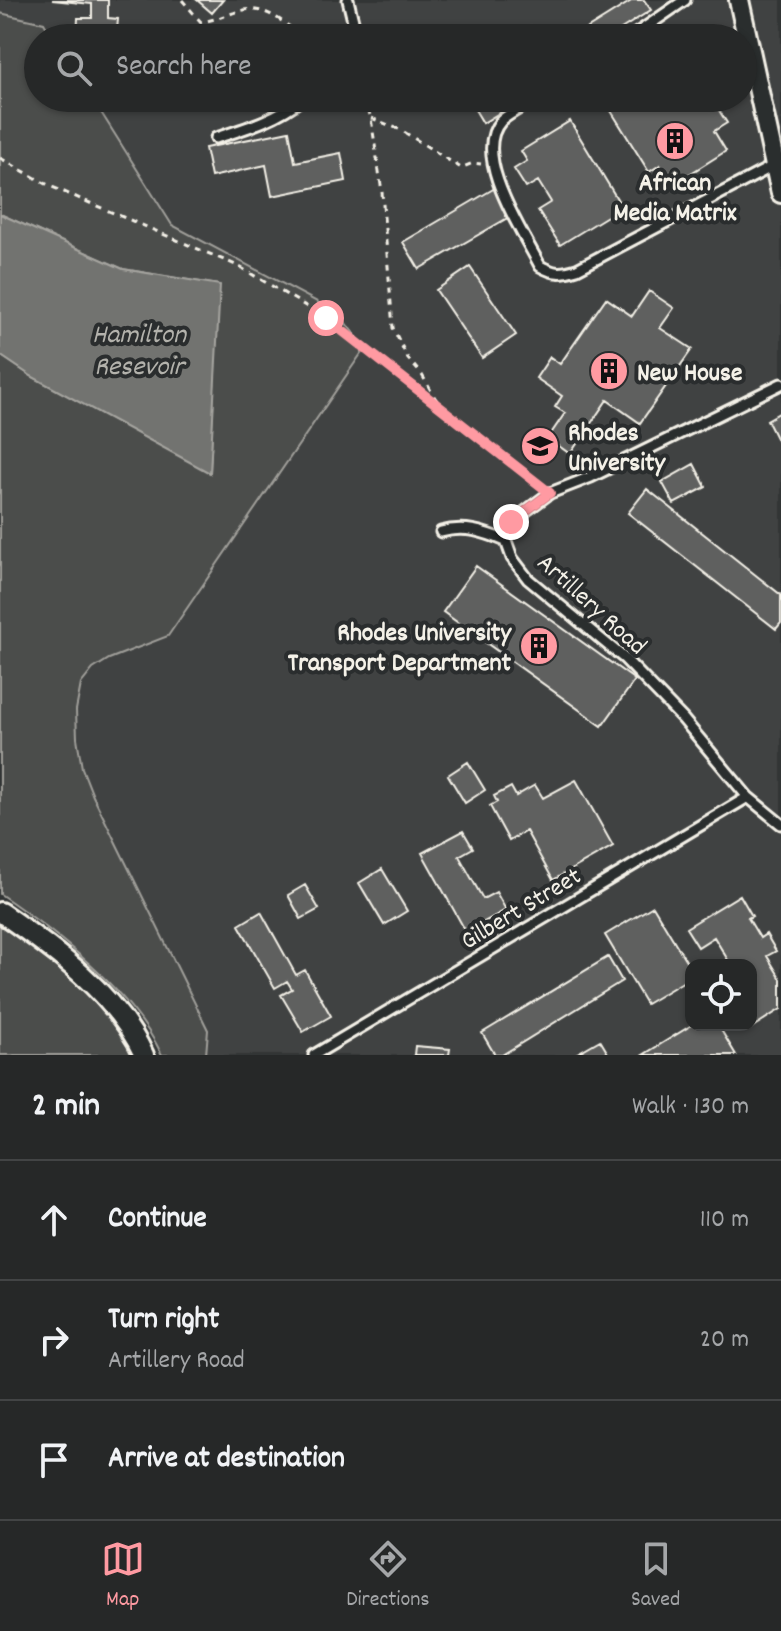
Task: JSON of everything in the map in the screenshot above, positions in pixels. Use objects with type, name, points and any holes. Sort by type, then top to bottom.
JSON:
[{"type":"street","points":[[739,0],[744,24]]},
{"type":"street","points":[[757,88],[781,193]]},
{"type":"street","points":[[0,912],[60,958],[110,1003],[131,1030],[144,1055]]},
{"type":"lane","points":[[348,0],[354,24]]},
{"type":"lane","points":[[650,24],[685,0]]},
{"type":"lane","points":[[216,138],[283,112]]},
{"type":"lane","points":[[515,112],[501,121],[494,134],[493,166],[499,185],[540,266],[560,274],[577,269],[773,166]]},
{"type":"lane","name":"Artillery Road","points":[[781,384],[591,477],[550,493],[511,522],[506,532],[512,558],[528,579],[625,659],[683,719],[748,797],[781,824]]},
{"type":"lane","points":[[441,532],[453,528],[481,531],[506,541]]},
{"type":"lane","name":"Gilbert Street","points":[[314,1055],[748,797]]},
{"type":"path","points":[[182,0],[201,22],[241,10],[260,10],[287,24]]},
{"type":"path","points":[[369,112],[382,192],[393,328],[408,359],[422,375],[439,406]]},
{"type":"path","points":[[371,118],[401,130],[461,168],[473,163],[493,166]]},
{"type":"path","points":[[0,158],[50,186],[250,274],[326,318],[550,493]]},
{"type":"shaded area","name":"Rhodes University","points":[[0,0],[781,0],[781,1055],[206,1055],[208,1030],[82,768],[76,710],[81,684],[93,669],[109,659],[169,635],[338,313],[172,225],[101,112],[757,112],[757,24],[45,24],[0,13]]},
{"type":"shaded area","points":[[0,13],[45,24],[24,24],[24,112],[101,112],[172,225],[338,313],[365,348],[168,636],[109,659],[93,669],[81,684],[76,710],[82,768],[208,1030],[206,1055],[162,1055],[149,1032],[113,987],[68,945],[0,894],[0,355],[31,376],[210,472],[219,285],[123,269],[0,214]]},
{"type":"shaded area","points":[[0,925],[62,971],[107,1012],[135,1055],[0,1055]]},
{"type":"water","name":"Hamilton Resevoir","points":[[0,214],[123,269],[220,285],[210,473],[31,376],[0,355]]},
{"type":"building","points":[[52,0],[108,0],[108,18],[118,19],[118,24],[78,24],[78,18],[92,18],[92,4]]},
{"type":"building","points":[[197,0],[223,0],[212,13]]},
{"type":"building","points":[[633,0],[644,0],[651,10],[629,24],[594,24]]},
{"type":"building","points":[[476,112],[501,112],[483,123]]},
{"type":"building","name":"African Media Matrix","points":[[612,112],[720,112],[727,123],[714,131],[726,151],[672,185],[660,165],[649,172]]},
{"type":"building","points":[[570,121],[622,207],[560,245],[538,210],[551,202],[538,181],[526,188],[514,169],[527,161],[521,151]]},
{"type":"building","points":[[289,131],[295,162],[341,153],[346,181],[272,196],[266,165],[211,177],[205,148]]},
{"type":"building","points":[[495,188],[511,216],[419,269],[403,242]]},
{"type":"building","points":[[470,267],[516,335],[482,358],[436,290]]},
{"type":"building","name":"New House","points":[[649,291],[674,308],[660,328],[692,349],[640,423],[607,400],[570,454],[548,438],[565,413],[555,407],[562,396],[536,378],[550,357],[560,364],[606,298],[632,316]]},
{"type":"building","points":[[781,412],[781,448],[767,420]]},
{"type":"building","points":[[694,464],[706,487],[674,504],[662,482]]},
{"type":"building","points":[[647,489],[781,595],[781,623],[776,629],[628,513]]},
{"type":"building","name":"Rhodes University Transport Department","points":[[476,566],[635,680],[602,726],[443,612]]},
{"type":"building","points":[[468,762],[485,790],[465,803],[448,775]]},
{"type":"building","points":[[576,780],[613,846],[553,880],[526,831],[509,841],[490,806],[497,802],[494,796],[511,787],[516,796],[535,785],[543,798]]},
{"type":"building","points":[[463,831],[473,848],[459,856],[483,899],[496,892],[506,910],[466,932],[422,853]]},
{"type":"building","points":[[382,869],[407,911],[384,925],[359,883]]},
{"type":"building","points":[[305,885],[319,909],[301,919],[288,895]]},
{"type":"building","points":[[740,895],[752,916],[748,918],[760,938],[766,934],[776,951],[767,956],[781,979],[781,1009],[757,1024],[757,959],[727,959],[714,937],[698,947],[686,928]]},
{"type":"building","points":[[653,906],[685,959],[685,981],[646,1004],[605,935]]},
{"type":"building","points":[[261,912],[296,975],[305,970],[331,1016],[303,1032],[281,995],[292,989],[287,981],[275,988],[239,925]]},
{"type":"building","points":[[608,957],[622,981],[502,1055],[495,1055],[482,1033]]},
{"type":"building","points":[[685,1029],[722,1031],[736,1055],[643,1055]]},
{"type":"building","points":[[600,1040],[609,1055],[574,1055]]},
{"type":"building","points":[[415,1046],[450,1049],[449,1055],[414,1055]]},
{"type":"place","name":"African Media Matrix","points":[[675,141]]},
{"type":"place","name":"New House","points":[[609,371]]},
{"type":"place","name":"Rhodes University","points":[[540,446]]},
{"type":"place","name":"Rhodes University Transport Department","points":[[539,646]]},
{"type":"route","points":[[326,318],[550,493],[511,522]]}]
